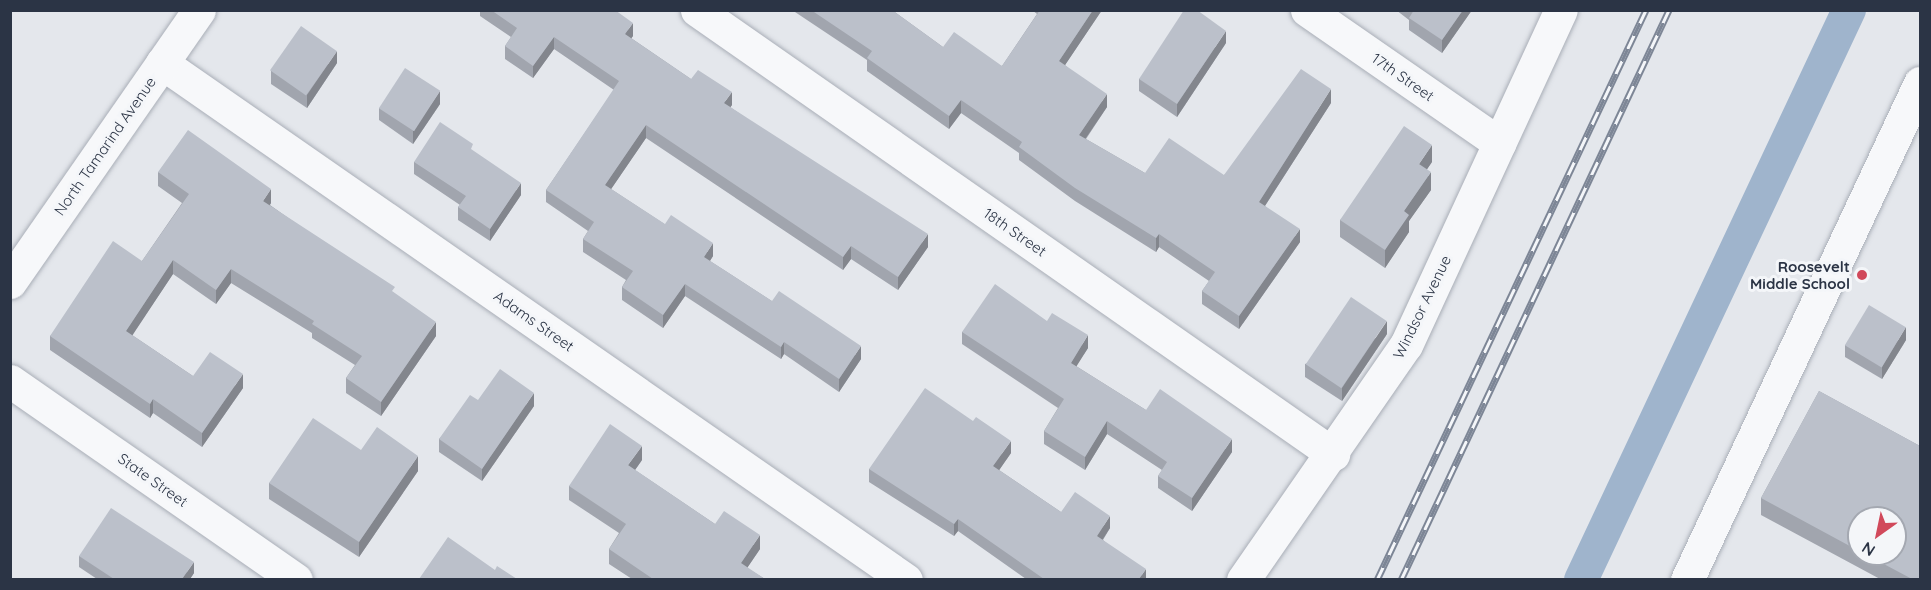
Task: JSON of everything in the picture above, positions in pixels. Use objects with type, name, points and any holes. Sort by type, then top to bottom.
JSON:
[{"type":"street","name":"North Tamarind Avenue","points":[[10,282],[199,10]]},
{"type":"street","name":"17th Street","points":[[1307,10],[1499,143]]},
{"type":"street","name":"Windsor Avenue","points":[[1243,579],[1333,454],[1406,345],[1560,10]]},
{"type":"street","name":"18th Street","points":[[714,15],[1333,454]]},
{"type":"street","name":"Adams Street","points":[[162,63],[906,579]]},
{"type":"street","points":[[1687,579],[1920,83]]},
{"type":"street","name":"State Street","points":[[10,381],[296,579]]},
{"type":"building","points":[[491,10],[615,10],[633,23],[625,34],[691,79],[698,70],[732,92],[724,103],[928,234],[898,277],[851,246],[843,257],[646,125],[605,185],[665,224],[671,215],[713,243],[704,257],[772,301],[779,291],[861,346],[839,379],[784,342],[781,347],[685,284],[663,315],[622,287],[633,271],[583,239],[594,222],[546,190],[619,81],[554,37],[533,66],[505,46],[517,28]]},
{"type":"building","points":[[811,10],[892,10],[943,47],[954,32],[1002,66],[1040,10],[1093,10],[1059,61],[1107,94],[1079,135],[1145,173],[1169,138],[1224,175],[1301,69],[1331,89],[1259,202],[1300,229],[1239,316],[1202,291],[1215,272],[1159,234],[1156,238],[1075,188],[1019,147],[1022,142],[961,100],[949,116],[867,58],[872,51]]},
{"type":"building","points":[[1184,10],[1197,10],[1226,31],[1177,104],[1139,79]]},
{"type":"building","points":[[1414,10],[1463,10],[1442,40],[1409,18]]},
{"type":"building","points":[[301,26],[337,51],[306,95],[270,70]]},
{"type":"building","points":[[405,68],[440,91],[414,131],[379,108]]},
{"type":"building","points":[[440,122],[473,144],[471,149],[521,183],[490,229],[458,207],[466,196],[414,162]]},
{"type":"building","points":[[1404,126],[1432,145],[1419,164],[1431,172],[1404,211],[1409,215],[1385,250],[1340,220]]},
{"type":"building","points":[[188,130],[271,189],[263,201],[395,287],[392,291],[436,322],[381,402],[346,378],[362,356],[312,324],[314,321],[231,269],[216,290],[173,260],[126,331],[193,376],[210,352],[243,374],[202,433],[153,399],[150,404],[50,336],[113,241],[142,261],[189,194],[158,172]]},
{"type":"building","points":[[995,284],[1047,321],[1052,313],[1088,335],[1071,363],[1146,410],[1160,389],[1232,439],[1192,498],[1158,476],[1167,462],[1107,421],[1085,457],[1044,431],[1064,399],[962,332]]},
{"type":"building","points":[[1351,297],[1387,321],[1341,388],[1306,364]]},
{"type":"building","points":[[1869,305],[1906,327],[1882,367],[1845,345]]},
{"type":"building","points":[[500,369],[534,393],[482,469],[439,439],[470,395],[478,400]]},
{"type":"building","points":[[925,388],[973,421],[976,417],[1011,441],[993,466],[1061,512],[1075,492],[1110,516],[1097,536],[1146,569],[1139,579],[1044,579],[958,519],[954,524],[869,469]]},
{"type":"building","points":[[1819,391],[1920,446],[1920,579],[1912,579],[1888,566],[1907,566],[1907,506],[1847,506],[1847,545],[1761,498]]},
{"type":"building","points":[[313,418],[361,450],[377,427],[418,456],[359,542],[269,483]]},
{"type":"building","points":[[610,424],[642,446],[628,465],[715,524],[724,511],[760,535],[741,563],[765,579],[653,579],[609,549],[626,524],[569,486]]},
{"type":"building","points":[[111,508],[194,562],[182,579],[114,579],[79,556]]},
{"type":"building","points":[[448,537],[495,570],[497,566],[517,579],[419,579]]},
{"type":"waterway","points":[[1581,580],[1849,10]]},
{"type":"railway","points":[[1377,580],[1646,10]]},
{"type":"railway","points":[[1401,580],[1669,10]]},
{"type":"place","name":"Roosevelt Middle School","points":[[1862,275]]}]
